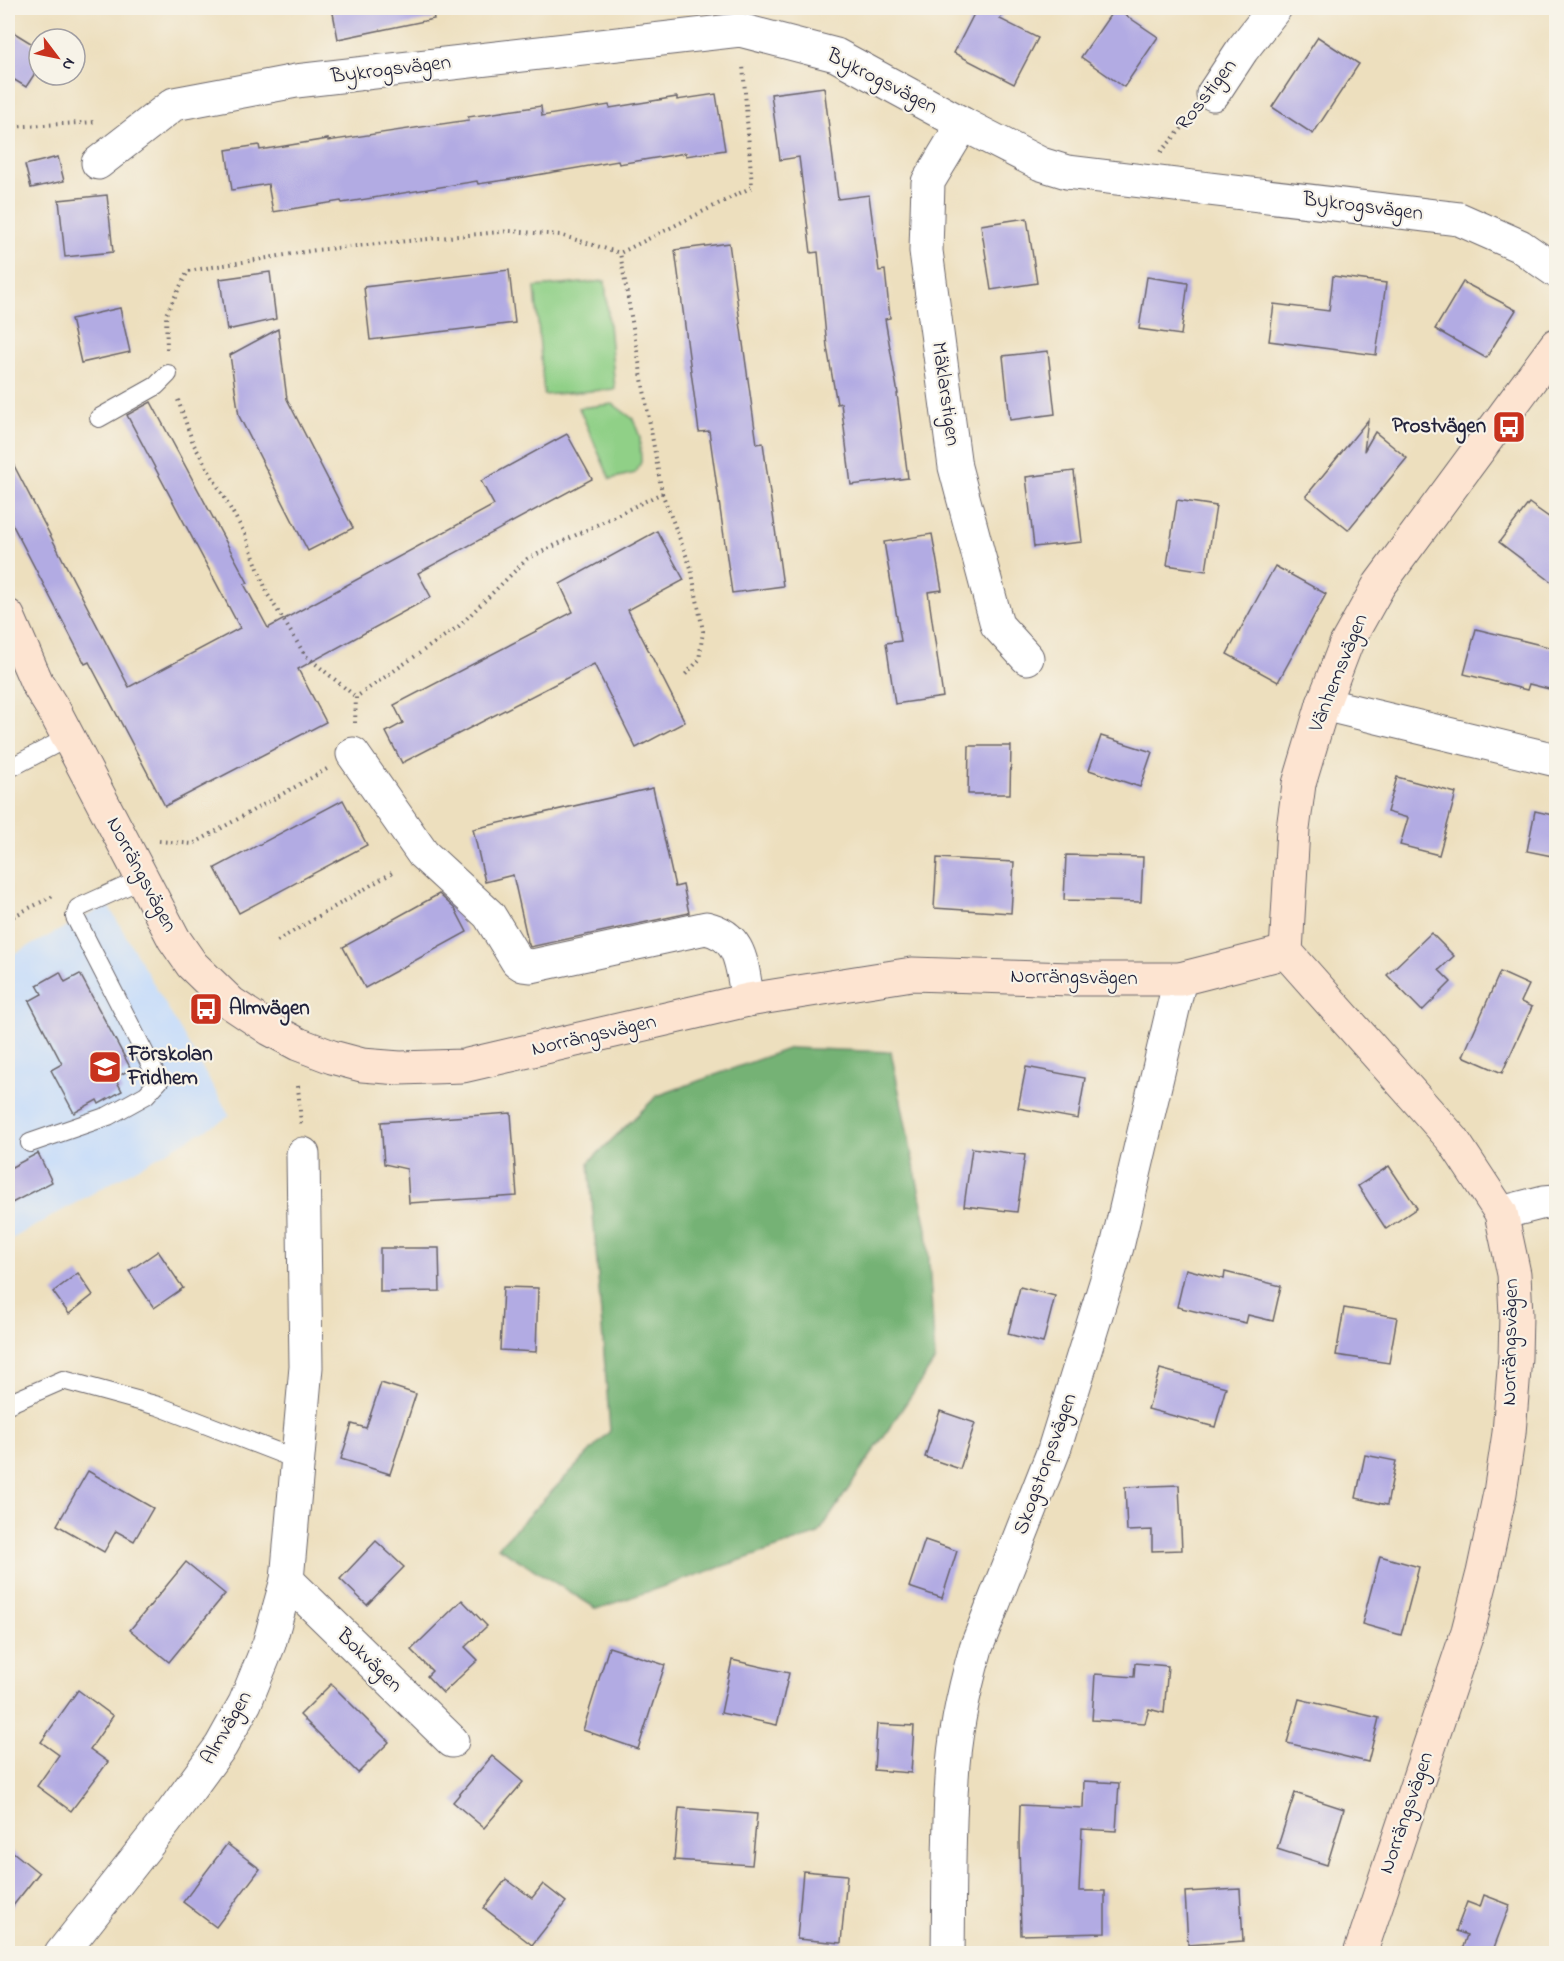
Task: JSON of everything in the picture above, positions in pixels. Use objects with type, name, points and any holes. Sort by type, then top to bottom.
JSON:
[{"type":"street","name":"Rosstigen","points":[[1213,94],[1242,50],[1275,8]]},
{"type":"street","name":"Bykrogsvägen","points":[[98,164],[174,104],[296,81],[742,19],[837,55],[1041,164],[1067,172],[1459,219],[1520,246],[1557,271]]},
{"type":"street","name":"Mäklarstigen","points":[[963,124],[928,182],[926,251],[955,467],[997,625],[1027,658]]},
{"type":"street","name":"Vänhemsvägen","points":[[1286,952],[1293,829],[1299,784],[1323,704],[1346,644],[1379,585],[1557,345]]},
{"type":"street","name":"Norrängsvägen","points":[[8,616],[37,683],[55,712],[174,939],[192,965],[231,1003],[270,1029],[298,1044],[362,1065],[400,1068],[463,1066],[748,1000],[912,974],[1070,979],[1180,979],[1286,952],[1454,1140],[1501,1213],[1514,1274],[1515,1357],[1509,1433],[1500,1493],[1483,1573],[1468,1631],[1360,1953]]},
{"type":"street","points":[[1323,704],[1557,760]]},
{"type":"street","points":[[353,754],[423,854],[489,915],[517,961],[523,965],[532,966],[706,928],[719,931],[730,939],[737,951],[748,1000]]},
{"type":"street","name":"Skogstorpsvägen","points":[[948,1953],[952,1777],[968,1678],[976,1648],[1054,1450],[1117,1247],[1180,979]]},
{"type":"street","name":"Almvägen","points":[[61,1953],[166,1821],[221,1746],[245,1703],[269,1644],[287,1580],[306,1367],[303,1154]]},
{"type":"street","points":[[1501,1213],[1557,1201]]},
{"type":"street","name":"Bokvägen","points":[[287,1580],[452,1742]]},
{"type":"lane","points":[[99,418],[156,386],[168,374]]},
{"type":"lane","points":[[8,769],[67,738]]},
{"type":"lane","points":[[30,1143],[108,1116],[146,1095],[159,1081],[75,917],[78,908],[136,868]]},
{"type":"lane","points":[[8,1404],[63,1380],[158,1406],[298,1460]]},
{"type":"path","points":[[356,697],[305,655],[268,595],[245,534],[193,443],[168,374],[166,314],[188,271],[316,250],[510,231],[560,235],[620,253],[752,187],[742,19]]},
{"type":"path","name":"Rosstigen","points":[[1136,180],[1213,94]]},
{"type":"path","points":[[8,127],[155,119]]},
{"type":"path","points":[[620,253],[662,493],[691,568],[703,631],[699,660],[682,677]]},
{"type":"path","points":[[356,697],[459,626],[527,559],[662,493]]},
{"type":"path","points":[[136,868],[151,840],[193,844],[353,754],[356,697]]},
{"type":"path","points":[[277,941],[423,854]]},
{"type":"path","points":[[8,919],[56,895]]},
{"type":"shaded area","name":"Förskolan Fridhem","points":[[108,905],[230,1116],[8,1241],[8,957]]},
{"type":"green space","points":[[605,281],[615,389],[544,395],[535,287]]},
{"type":"green space","points":[[613,404],[633,419],[640,437],[641,462],[635,473],[610,479],[579,408]]},
{"type":"green space","points":[[790,1048],[891,1052],[927,1229],[935,1360],[818,1534],[597,1609],[498,1547],[610,1431],[589,1162],[657,1096]]},
{"type":"building","points":[[332,8],[432,8],[434,19],[338,39]]},
{"type":"building","points":[[977,8],[1006,8],[1000,19],[1038,38],[1014,84],[954,53]]},
{"type":"building","points":[[1115,8],[1158,37],[1124,87],[1081,57]]},
{"type":"building","points":[[8,29],[27,41],[27,85],[26,87],[8,76]]},
{"type":"building","points":[[1318,37],[1359,64],[1313,134],[1272,107]]},
{"type":"building","points":[[824,87],[838,199],[869,195],[879,271],[885,270],[890,318],[885,319],[898,394],[908,478],[851,485],[841,403],[837,404],[827,347],[818,252],[811,253],[799,157],[780,160],[771,94]]},
{"type":"building","points":[[716,94],[725,150],[686,156],[686,153],[619,164],[618,161],[478,184],[477,181],[273,212],[268,184],[232,190],[226,150],[259,145],[260,150],[328,139],[328,141],[469,120],[468,117],[541,106],[542,116],[609,105],[610,108],[677,97],[677,100]]},
{"type":"building","points":[[58,157],[64,181],[31,188],[25,165]]},
{"type":"building","points":[[107,195],[113,252],[65,257],[59,200]]},
{"type":"building","points":[[1027,218],[1037,283],[991,290],[981,225]]},
{"type":"building","points":[[729,243],[757,444],[763,443],[783,586],[732,593],[709,431],[699,432],[675,250]]},
{"type":"building","points":[[509,270],[515,323],[370,340],[364,287]]},
{"type":"building","points":[[270,272],[276,319],[227,330],[220,279]]},
{"type":"building","points":[[1333,276],[1386,283],[1376,355],[1269,341],[1274,304],[1329,311]]},
{"type":"building","points":[[1147,277],[1188,283],[1181,335],[1139,329]]},
{"type":"building","points":[[1463,282],[1516,310],[1486,358],[1435,329]]},
{"type":"building","points":[[120,308],[130,352],[81,363],[71,319]]},
{"type":"building","points":[[278,329],[287,399],[353,528],[308,551],[239,416],[230,355]]},
{"type":"building","points":[[1048,351],[1055,414],[1010,420],[1003,356]]},
{"type":"building","points":[[151,402],[248,583],[244,584],[268,628],[494,505],[481,481],[567,434],[592,479],[418,573],[431,597],[298,669],[326,722],[165,806],[89,662],[85,664],[8,516],[8,454],[129,687],[240,628],[127,415]]},
{"type":"building","points":[[1368,420],[1364,451],[1375,432],[1407,458],[1348,530],[1306,496]]},
{"type":"building","points":[[1074,471],[1082,542],[1034,547],[1026,477]]},
{"type":"building","points":[[1177,500],[1216,506],[1206,571],[1167,565]]},
{"type":"building","points":[[1529,503],[1557,523],[1557,586],[1499,542]]},
{"type":"building","points":[[657,531],[684,580],[628,610],[685,722],[636,748],[594,664],[402,763],[386,732],[403,723],[394,705],[573,612],[560,584]]},
{"type":"building","points":[[932,534],[942,590],[928,592],[943,697],[895,704],[886,643],[901,641],[884,542]]},
{"type":"building","points":[[1275,566],[1326,594],[1278,682],[1227,654]]},
{"type":"building","points":[[1476,629],[1557,649],[1557,691],[1529,684],[1527,690],[1464,674]]},
{"type":"building","points":[[1101,736],[1152,752],[1140,787],[1089,770]]},
{"type":"building","points":[[969,746],[1011,746],[1010,794],[968,794]]},
{"type":"building","points":[[1397,777],[1456,793],[1439,855],[1400,845],[1408,818],[1387,812]]},
{"type":"building","points":[[653,788],[675,887],[683,885],[689,913],[530,947],[513,875],[485,882],[473,829]]},
{"type":"building","points":[[343,800],[367,845],[239,913],[215,868]]},
{"type":"building","points":[[1535,811],[1557,816],[1557,857],[1527,851]]},
{"type":"building","points":[[1066,855],[1143,857],[1141,902],[1064,900]]},
{"type":"building","points":[[937,858],[1014,862],[1011,913],[934,908]]},
{"type":"building","points":[[439,894],[455,909],[467,932],[365,988],[343,947]]},
{"type":"building","points":[[1431,933],[1454,956],[1439,970],[1451,982],[1422,1011],[1387,975]]},
{"type":"building","points":[[60,972],[65,982],[80,974],[131,1069],[115,1078],[122,1091],[99,1104],[97,1100],[74,1113],[51,1070],[62,1064],[29,1001],[42,994],[37,985]]},
{"type":"building","points":[[1500,972],[1529,985],[1521,1002],[1532,1007],[1502,1073],[1463,1056]]},
{"type":"building","points":[[1026,1067],[1085,1078],[1078,1119],[1018,1108]]},
{"type":"building","points":[[511,1113],[517,1196],[409,1203],[407,1169],[384,1164],[381,1122]]},
{"type":"building","points":[[972,1148],[1025,1155],[1017,1212],[964,1206]]},
{"type":"building","points":[[38,1153],[52,1182],[8,1205],[8,1169]]},
{"type":"building","points":[[1389,1166],[1417,1208],[1386,1229],[1358,1186]]},
{"type":"building","points":[[380,1248],[439,1248],[440,1291],[380,1292]]},
{"type":"building","points":[[158,1251],[183,1288],[154,1308],[129,1271]]},
{"type":"building","points":[[1186,1269],[1224,1279],[1225,1272],[1281,1286],[1273,1321],[1248,1315],[1246,1323],[1177,1307]]},
{"type":"building","points":[[78,1273],[93,1295],[69,1314],[53,1292]]},
{"type":"building","points":[[503,1287],[538,1288],[536,1352],[500,1350]]},
{"type":"building","points":[[1020,1287],[1055,1296],[1043,1343],[1008,1334]]},
{"type":"building","points":[[1344,1308],[1397,1317],[1389,1363],[1336,1355]]},
{"type":"building","points":[[1160,1369],[1226,1387],[1215,1427],[1148,1409]]},
{"type":"building","points":[[381,1383],[416,1394],[390,1474],[341,1459],[352,1424],[366,1428]]},
{"type":"building","points":[[940,1411],[975,1423],[960,1469],[925,1457]]},
{"type":"building","points":[[1365,1455],[1396,1461],[1387,1505],[1356,1498]]},
{"type":"building","points":[[88,1471],[153,1508],[134,1541],[116,1531],[104,1552],[57,1525]]},
{"type":"building","points":[[1179,1485],[1182,1550],[1152,1551],[1152,1530],[1127,1531],[1125,1487]]},
{"type":"building","points":[[925,1540],[957,1551],[942,1598],[909,1587]]},
{"type":"building","points":[[376,1541],[404,1567],[367,1605],[340,1579]]},
{"type":"building","points":[[1380,1556],[1419,1567],[1401,1635],[1362,1624]]},
{"type":"building","points":[[186,1562],[225,1594],[169,1662],[130,1630]]},
{"type":"building","points":[[462,1600],[487,1626],[465,1647],[478,1660],[443,1693],[427,1676],[432,1671],[411,1650]]},
{"type":"building","points":[[609,1647],[665,1665],[638,1749],[583,1730]]},
{"type":"building","points":[[732,1660],[789,1673],[777,1725],[721,1713]]},
{"type":"building","points":[[1135,1663],[1168,1666],[1164,1713],[1149,1709],[1145,1723],[1092,1720],[1095,1674],[1134,1677]]},
{"type":"building","points":[[331,1684],[389,1742],[358,1773],[300,1715]]},
{"type":"building","points":[[78,1690],[113,1716],[90,1749],[108,1762],[71,1811],[37,1786],[59,1755],[41,1742]]},
{"type":"building","points":[[1299,1699],[1379,1718],[1368,1762],[1287,1743]]},
{"type":"building","points":[[877,1724],[914,1726],[911,1773],[874,1770]]},
{"type":"building","points":[[492,1756],[523,1782],[484,1828],[453,1802]]},
{"type":"building","points":[[1084,1781],[1119,1783],[1116,1831],[1082,1829],[1079,1891],[1105,1891],[1105,1933],[1021,1935],[1020,1805],[1083,1808]]},
{"type":"building","points":[[1295,1793],[1344,1809],[1327,1865],[1277,1849]]},
{"type":"building","points":[[679,1808],[757,1814],[752,1865],[674,1860]]},
{"type":"building","points":[[227,1844],[260,1869],[216,1927],[183,1902]]},
{"type":"building","points":[[8,1848],[39,1873],[8,1912]]},
{"type":"building","points":[[803,1871],[847,1875],[841,1943],[797,1939]]},
{"type":"building","points":[[506,1879],[532,1898],[543,1884],[566,1902],[532,1945],[484,1908]]},
{"type":"building","points":[[1240,1889],[1243,1941],[1188,1945],[1185,1892]]},
{"type":"building","points":[[1484,1895],[1510,1905],[1492,1953],[1461,1953],[1467,1935],[1456,1931],[1467,1902],[1480,1907]]},
{"type":"place","name":"Prostvägen","points":[[1509,427]]},
{"type":"place","name":"Almvägen","points":[[206,1009]]},
{"type":"place","name":"Förskolan Fridhem","points":[[105,1067]]}]
